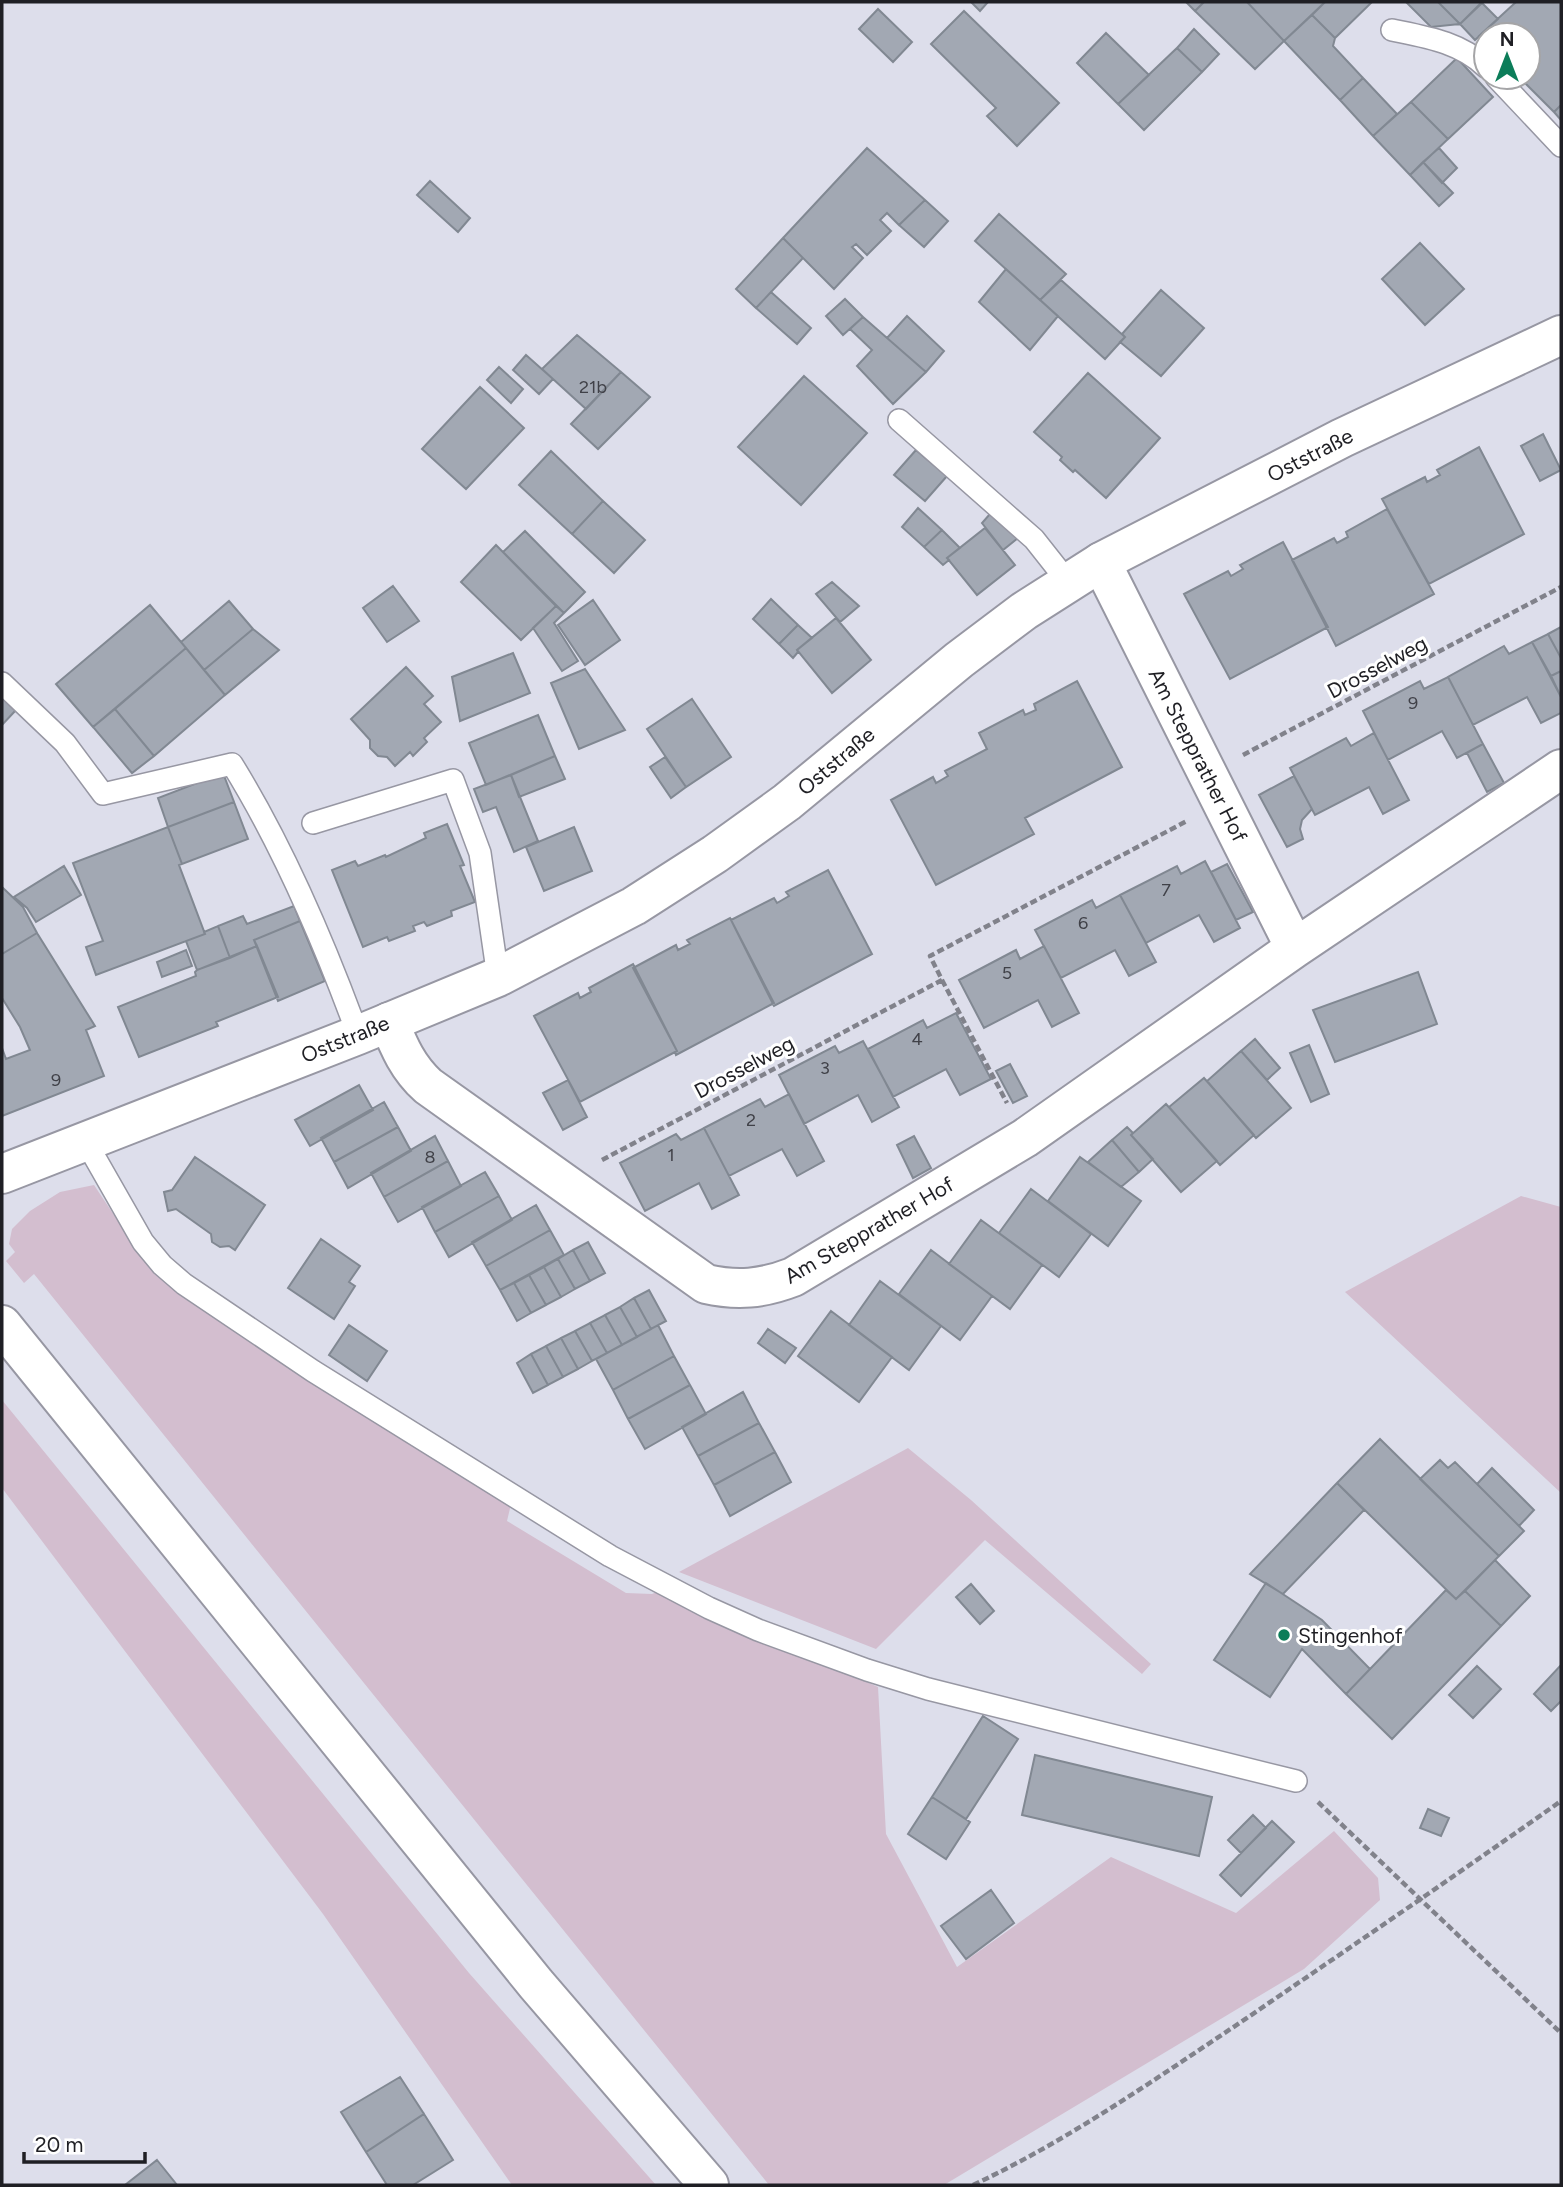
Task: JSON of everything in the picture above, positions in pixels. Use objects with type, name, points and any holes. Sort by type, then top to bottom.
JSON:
[{"type":"street","name":"Oststraße","points":[[2,1174],[498,977],[634,906],[715,854],[788,802],[959,660],[1068,582],[1101,562],[1342,438],[1561,335]]},
{"type":"street","name":"Am Stepprather Hof","points":[[1101,562],[1295,948]]},
{"type":"street","name":"Am Stepprather Hof","points":[[374,1028],[428,1086],[706,1284],[729,1289],[773,1285],[793,1278],[1025,1138],[1295,948],[1561,769]]},
{"type":"street","points":[[2,1325],[536,1984],[709,2185]]},
{"type":"lane","points":[[1392,30],[1441,40],[1472,54]]},
{"type":"lane","points":[[1509,91],[1561,146]]},
{"type":"lane","points":[[899,420],[1034,539],[1068,582]]},
{"type":"lane","points":[[2,683],[65,743],[103,793],[232,764],[254,798],[329,956],[374,1028]]},
{"type":"lane","points":[[313,822],[453,780],[480,853],[498,977]]},
{"type":"lane","points":[[86,1142],[143,1242],[162,1265],[184,1284],[313,1371],[610,1556],[734,1619],[810,1651],[928,1689],[1296,1781]]},
{"type":"path","name":"Drosselweg","points":[[1025,1138],[930,956],[1561,587]]},
{"type":"path","name":"Drosselweg","points":[[561,1181],[942,981]]},
{"type":"path","points":[[1296,1781],[1561,2033]]},
{"type":"path","points":[[972,2185],[1055,2141],[1161,2076],[1422,1900],[1561,1801]]},
{"type":"shaded area","points":[[94,1185],[150,1269],[511,1504],[507,1521],[626,1593],[652,1594],[659,1591],[878,1687],[886,1834],[957,1967],[1111,1857],[1236,1913],[1334,1831],[1378,1878],[1380,1900],[1304,1969],[944,2185],[769,2185],[34,1274],[24,1283],[6,1261],[15,1252],[9,1244],[12,1229],[30,1211],[60,1192]]},
{"type":"shaded area","points":[[1521,1196],[1561,1207],[1561,1493],[1345,1292]]},
{"type":"shaded area","points":[[2,1400],[469,1973],[656,2185],[512,2185],[323,1914],[2,1488]]},
{"type":"shaded area","points":[[908,1448],[971,1500],[1151,1664],[1142,1674],[985,1540],[876,1649],[679,1572]]},
{"type":"building","points":[[971,2],[988,2],[980,11]]},
{"type":"building","points":[[1186,2],[1204,2],[1195,11]]},
{"type":"building","points":[[1204,2],[1247,2],[1284,41],[1255,69],[1195,11]]},
{"type":"building","points":[[1247,2],[1325,2],[1284,41]]},
{"type":"building","points":[[1325,2],[1372,2],[1335,38],[1312,15]]},
{"type":"building","points":[[1406,2],[1438,2],[1460,24],[1431,27]]},
{"type":"building","points":[[1438,2],[1482,2],[1460,24]]},
{"type":"building","points":[[1516,2],[1561,2],[1561,105],[1554,112],[1533,91],[1542,91],[1542,21],[1495,21]]},
{"type":"building","points":[[1482,3],[1498,19],[1472,21],[1472,37],[1460,24]]},
{"type":"building","points":[[878,9],[912,42],[893,62],[859,29]]},
{"type":"building","points":[[964,11],[1059,103],[1017,146],[987,116],[996,108],[931,44]]},
{"type":"building","points":[[1312,15],[1335,38],[1333,46],[1363,78],[1340,100],[1284,41]]},
{"type":"building","points":[[1194,29],[1219,54],[1202,72],[1177,48]]},
{"type":"building","points":[[1106,33],[1149,75],[1118,104],[1077,63]]},
{"type":"building","points":[[1177,48],[1202,72],[1144,130],[1118,104]]},
{"type":"building","points":[[1457,58],[1472,74],[1472,91],[1487,91],[1493,97],[1448,139],[1411,102]]},
{"type":"building","points":[[1363,78],[1397,114],[1373,136],[1340,100]]},
{"type":"building","points":[[1411,102],[1448,139],[1410,175],[1373,136]]},
{"type":"building","points":[[1561,105],[1561,120],[1554,112]]},
{"type":"building","points":[[867,148],[925,200],[899,225],[887,213],[880,220],[891,231],[867,255],[856,244],[852,247],[863,258],[834,289],[783,238]]},
{"type":"building","points":[[1439,148],[1457,168],[1442,183],[1423,162]]},
{"type":"building","points":[[1423,162],[1453,193],[1439,206],[1410,175]]},
{"type":"building","points":[[430,181],[470,218],[458,232],[417,195]]},
{"type":"building","points":[[925,200],[948,221],[924,247],[899,225]]},
{"type":"building","points":[[999,214],[1066,274],[1040,300],[975,241]]},
{"type":"building","points":[[783,238],[803,258],[756,308],[736,289]]},
{"type":"building","points":[[1420,243],[1464,289],[1425,325],[1382,279]]},
{"type":"building","points":[[1006,269],[1058,316],[1030,350],[979,302]]},
{"type":"building","points":[[1061,280],[1125,337],[1105,359],[1040,300]]},
{"type":"building","points":[[1161,290],[1204,328],[1161,376],[1120,342],[1125,337],[1122,334]]},
{"type":"building","points":[[771,292],[811,328],[797,344],[756,308]]},
{"type":"building","points":[[845,299],[863,317],[843,335],[826,316]]},
{"type":"building","points":[[907,316],[944,351],[926,372],[887,338]]},
{"type":"building","points":[[863,317],[926,372],[893,404],[857,366],[872,350],[850,329]]},
{"type":"building","points":[[577,335],[621,372],[586,409],[542,369]]},
{"type":"building","points":[[526,355],[553,379],[539,394],[513,370]]},
{"type":"building","points":[[499,367],[523,389],[511,403],[487,380]]},
{"type":"building","points":[[621,372],[650,397],[598,449],[571,424]]},
{"type":"building","points":[[1088,373],[1160,438],[1106,498],[1075,470],[1073,472],[1060,460],[1062,457],[1034,432]]},
{"type":"building","points":[[804,376],[867,433],[801,505],[738,447]]},
{"type":"building","points":[[480,387],[524,428],[466,489],[422,449]]},
{"type":"building","points":[[1543,434],[1561,470],[1540,481],[1521,446]]},
{"type":"building","points":[[1479,447],[1524,534],[1429,584],[1382,499],[1425,477],[1427,482],[1440,475],[1437,470]]},
{"type":"building","points":[[916,450],[947,476],[925,501],[894,475]]},
{"type":"building","points":[[551,451],[603,501],[572,534],[519,485]]},
{"type":"building","points":[[603,501],[645,540],[614,573],[572,534]]},
{"type":"building","points":[[918,508],[942,530],[924,547],[902,527]]},
{"type":"building","points":[[1387,509],[1434,594],[1336,646],[1292,560],[1334,538],[1337,543],[1348,537],[1346,532]]},
{"type":"building","points":[[990,514],[1018,538],[1003,550],[982,523]]},
{"type":"building","points":[[985,528],[1015,565],[977,595],[947,558]]},
{"type":"building","points":[[942,530],[960,548],[947,558],[949,560],[943,565],[924,547]]},
{"type":"building","points":[[525,531],[585,592],[564,613],[503,552]]},
{"type":"building","points":[[1283,542],[1328,627],[1230,679],[1184,594],[1228,571],[1231,576],[1243,569],[1240,565]]},
{"type":"building","points":[[496,545],[556,606],[521,640],[461,582]]},
{"type":"building","points":[[832,582],[859,606],[840,622],[816,594]]},
{"type":"building","points":[[393,586],[419,621],[387,642],[363,608]]},
{"type":"building","points":[[771,599],[798,625],[779,644],[753,619]]},
{"type":"building","points":[[593,600],[620,640],[585,665],[558,625]]},
{"type":"building","points":[[229,601],[253,629],[204,670],[181,642]]},
{"type":"building","points":[[150,605],[186,648],[93,727],[56,684]]},
{"type":"building","points":[[556,606],[564,613],[554,623],[578,661],[562,671],[533,628]]},
{"type":"building","points":[[836,618],[871,660],[832,693],[797,650]]},
{"type":"building","points":[[798,625],[812,638],[797,650],[793,658],[779,644]]},
{"type":"building","points":[[1561,627],[1561,658],[1548,634]]},
{"type":"building","points":[[253,629],[279,650],[225,695],[204,670]]},
{"type":"building","points":[[1548,634],[1561,658],[1561,671],[1551,676],[1532,642]]},
{"type":"building","points":[[1532,642],[1561,697],[1561,713],[1541,723],[1527,697],[1473,725],[1448,677],[1504,646],[1509,654]]},
{"type":"building","points":[[186,648],[225,695],[154,756],[115,709]]},
{"type":"building","points":[[513,653],[530,693],[460,721],[452,677]]},
{"type":"building","points":[[406,667],[433,696],[424,704],[441,722],[424,738],[427,742],[413,756],[410,752],[395,766],[387,757],[378,756],[370,748],[370,740],[351,719]]},
{"type":"building","points":[[585,669],[625,730],[579,749],[551,683]]},
{"type":"building","points":[[1561,671],[1561,697],[1551,676]]},
{"type":"building","points":[[1448,677],[1483,744],[1457,758],[1442,731],[1388,760],[1363,711],[1420,681],[1424,689]]},
{"type":"building","points":[[1077,681],[1122,767],[1025,818],[1034,834],[936,885],[891,800],[933,777],[936,783],[948,776],[945,771],[987,749],[979,733],[1023,710],[1025,715],[1036,710],[1034,704]]},
{"type":"building","points":[[2,697],[16,710],[2,725]]},
{"type":"building","points":[[692,699],[731,757],[686,787],[647,729]]},
{"type":"building","points":[[115,709],[154,756],[132,773],[93,727]]},
{"type":"building","points":[[538,715],[555,756],[486,785],[469,743]]},
{"type":"building","points":[[1374,733],[1409,800],[1383,814],[1369,787],[1315,815],[1290,768],[1346,738],[1351,746]]},
{"type":"building","points":[[1483,744],[1504,783],[1487,792],[1467,753]]},
{"type":"building","points":[[555,756],[565,779],[519,797],[511,775]]},
{"type":"building","points":[[665,757],[686,787],[671,798],[650,767]]},
{"type":"building","points":[[223,773],[234,802],[168,827],[158,798]]},
{"type":"building","points":[[511,775],[538,841],[514,852],[496,807],[483,812],[474,789]]},
{"type":"building","points":[[1294,776],[1312,809],[1302,820],[1300,829],[1303,839],[1287,847],[1259,795]]},
{"type":"building","points":[[234,802],[248,839],[182,864],[168,827]]},
{"type":"building","points":[[447,824],[464,865],[460,866],[475,902],[451,911],[452,916],[427,926],[424,922],[413,926],[415,931],[389,941],[387,937],[363,947],[332,870],[355,861],[358,866],[385,855],[386,857],[426,838],[424,833]]},
{"type":"building","points":[[168,827],[205,934],[96,975],[86,947],[103,941],[73,863]]},
{"type":"building","points":[[574,827],[592,871],[544,891],[526,847]]},
{"type":"building","points":[[1205,861],[1240,928],[1214,942],[1199,915],[1146,943],[1120,895],[1177,866],[1181,874]]},
{"type":"building","points":[[1227,864],[1253,912],[1236,920],[1211,872]]},
{"type":"building","points":[[64,866],[81,895],[36,922],[27,908],[14,897]]},
{"type":"building","points":[[828,870],[872,954],[774,1006],[731,920],[774,898],[777,903],[789,896],[786,892]]},
{"type":"building","points":[[2,887],[23,907],[37,933],[2,954]]},
{"type":"building","points":[[1120,895],[1156,962],[1129,976],[1115,950],[1061,978],[1035,930],[1092,900],[1096,908]]},
{"type":"building","points":[[294,906],[300,921],[254,940],[257,946],[230,958],[218,926],[243,916],[247,924]]},
{"type":"building","points":[[730,918],[774,1003],[676,1055],[677,1051],[633,968],[676,945],[678,950],[690,944],[687,940]]},
{"type":"building","points":[[300,921],[325,981],[278,1001],[254,940]]},
{"type":"building","points":[[218,926],[230,958],[197,970],[186,941]]},
{"type":"building","points":[[37,933],[95,1026],[86,1030],[104,1076],[2,1116],[2,1048],[6,1059],[30,1050],[2,998],[2,954]]},
{"type":"building","points":[[257,946],[278,997],[216,1022],[218,1026],[139,1057],[118,1007],[196,976],[197,970]]},
{"type":"building","points":[[1044,946],[1079,1013],[1052,1027],[1038,1000],[984,1028],[959,980],[1016,950],[1020,959]]},
{"type":"building","points":[[186,950],[192,966],[162,977],[157,962]]},
{"type":"building","points":[[633,964],[677,1051],[580,1102],[534,1016],[578,993],[580,998],[591,992],[589,988]]},
{"type":"building","points":[[1418,972],[1437,1024],[1335,1062],[1313,1010]]},
{"type":"building","points":[[956,1013],[991,1079],[960,1095],[946,1069],[893,1097],[868,1049],[923,1020],[927,1028]]},
{"type":"building","points":[[1255,1039],[1280,1068],[1267,1080],[1241,1051]]},
{"type":"building","points":[[863,1041],[899,1107],[872,1122],[858,1095],[804,1124],[779,1075],[835,1046],[839,1053]]},
{"type":"building","points":[[1309,1045],[1329,1094],[1311,1102],[1290,1053]]},
{"type":"building","points":[[1241,1051],[1291,1108],[1256,1138],[1207,1081]]},
{"type":"building","points":[[1010,1064],[1027,1096],[1013,1103],[996,1071]]},
{"type":"building","points":[[1204,1078],[1254,1135],[1220,1165],[1169,1107]]},
{"type":"building","points":[[568,1080],[587,1117],[563,1130],[543,1093]]},
{"type":"building","points":[[359,1085],[373,1110],[310,1146],[295,1120]]},
{"type":"building","points":[[789,1094],[824,1161],[797,1176],[782,1149],[729,1176],[704,1128],[760,1099],[765,1107]]},
{"type":"building","points":[[384,1102],[398,1127],[334,1162],[321,1138]]},
{"type":"building","points":[[1166,1104],[1217,1161],[1181,1192],[1131,1135]]},
{"type":"building","points":[[398,1127],[411,1151],[348,1188],[334,1162]]},
{"type":"building","points":[[1127,1127],[1153,1159],[1139,1172],[1112,1140]]},
{"type":"building","points":[[704,1128],[739,1195],[712,1209],[699,1183],[645,1211],[620,1163],[676,1134],[681,1140]]},
{"type":"building","points":[[435,1136],[448,1161],[384,1197],[371,1173]]},
{"type":"building","points":[[914,1136],[931,1168],[913,1178],[897,1145]]},
{"type":"building","points":[[1112,1140],[1139,1172],[1121,1187],[1088,1162]]},
{"type":"building","points":[[195,1157],[265,1205],[235,1250],[212,1242],[211,1234],[176,1209],[168,1211],[164,1192],[172,1190]]},
{"type":"building","points":[[1080,1157],[1141,1201],[1108,1246],[1048,1201]]},
{"type":"building","points":[[448,1161],[461,1186],[398,1222],[384,1197]]},
{"type":"building","points":[[485,1172],[499,1196],[435,1232],[422,1207]]},
{"type":"building","points":[[1031,1189],[1091,1234],[1059,1277],[999,1233]]},
{"type":"building","points":[[499,1196],[512,1220],[449,1257],[435,1232]]},
{"type":"building","points":[[536,1205],[550,1230],[486,1266],[472,1242]]},
{"type":"building","points":[[981,1220],[1042,1265],[1010,1309],[949,1264]]},
{"type":"building","points":[[550,1230],[564,1255],[500,1290],[486,1266]]},
{"type":"building","points":[[321,1239],[360,1266],[349,1282],[355,1286],[334,1319],[288,1288]]},
{"type":"building","points":[[588,1242],[605,1273],[590,1281],[573,1250]]},
{"type":"building","points":[[573,1250],[590,1281],[575,1289],[558,1259]]},
{"type":"building","points":[[931,1250],[992,1296],[960,1340],[899,1294]]},
{"type":"building","points":[[558,1259],[575,1289],[561,1297],[544,1267]]},
{"type":"building","points":[[544,1267],[561,1297],[546,1305],[529,1275]]},
{"type":"building","points":[[529,1275],[546,1305],[531,1313],[514,1283]]},
{"type":"building","points":[[880,1281],[941,1326],[909,1370],[849,1325]]},
{"type":"building","points":[[514,1283],[531,1313],[517,1321],[500,1290]]},
{"type":"building","points":[[649,1290],[666,1321],[651,1329],[634,1298]]},
{"type":"building","points":[[634,1298],[651,1329],[637,1337],[620,1307]]},
{"type":"building","points":[[620,1307],[637,1337],[622,1345],[605,1315]]},
{"type":"building","points":[[831,1311],[892,1357],[859,1402],[798,1356]]},
{"type":"building","points":[[605,1315],[622,1345],[607,1353],[590,1323]]},
{"type":"building","points":[[590,1323],[607,1353],[592,1361],[575,1331]]},
{"type":"building","points":[[349,1325],[387,1351],[367,1381],[329,1355]]},
{"type":"building","points":[[658,1325],[674,1356],[613,1390],[596,1359]]},
{"type":"building","points":[[768,1329],[796,1348],[785,1363],[758,1343]]},
{"type":"building","points":[[575,1331],[592,1361],[578,1369],[561,1338]]},
{"type":"building","points":[[561,1338],[578,1369],[563,1377],[546,1346]]},
{"type":"building","points":[[546,1346],[563,1377],[548,1385],[531,1354]]},
{"type":"building","points":[[531,1354],[548,1385],[533,1393],[517,1363]]},
{"type":"building","points":[[674,1356],[690,1385],[628,1419],[613,1390]]},
{"type":"building","points":[[690,1385],[706,1414],[645,1449],[628,1419]]},
{"type":"building","points":[[743,1392],[759,1423],[698,1456],[682,1427]]},
{"type":"building","points":[[759,1423],[775,1452],[714,1485],[698,1456]]},
{"type":"building","points":[[1380,1439],[1499,1556],[1456,1599],[1337,1483]]},
{"type":"building","points":[[775,1452],[791,1482],[730,1516],[714,1485]]},
{"type":"building","points":[[1440,1460],[1448,1468],[1455,1462],[1524,1531],[1499,1556],[1420,1479]]},
{"type":"building","points":[[1492,1468],[1534,1510],[1519,1526],[1477,1484]]},
{"type":"building","points":[[1337,1483],[1364,1510],[1283,1594],[1250,1574]]},
{"type":"building","points":[[1495,1560],[1530,1596],[1501,1626],[1465,1591]]},
{"type":"building","name":"Stingenhof","points":[[1266,1583],[1322,1620],[1370,1669],[1346,1694],[1302,1649],[1270,1697],[1214,1660]]},
{"type":"building","points":[[971,1584],[994,1611],[980,1624],[956,1597]]},
{"type":"building","points":[[1446,1590],[1456,1599],[1465,1591],[1501,1626],[1392,1739],[1346,1694]]},
{"type":"building","points":[[1561,1665],[1561,1701],[1551,1711],[1534,1694]]},
{"type":"building","points":[[1477,1666],[1501,1689],[1473,1718],[1449,1695]]},
{"type":"building","points":[[983,1716],[1018,1739],[966,1819],[932,1797]]},
{"type":"building","points":[[1035,1755],[1212,1797],[1199,1856],[1022,1815]]},
{"type":"building","points":[[932,1797],[970,1822],[946,1859],[908,1834]]},
{"type":"building","points":[[1428,1809],[1449,1818],[1441,1836],[1420,1828]]},
{"type":"building","points":[[1253,1815],[1266,1828],[1241,1853],[1228,1840]]},
{"type":"building","points":[[1272,1821],[1294,1842],[1241,1896],[1220,1875]]},
{"type":"building","points":[[991,1890],[1014,1923],[966,1959],[941,1926]]},
{"type":"building","points":[[400,2077],[424,2114],[366,2152],[341,2112]]},
{"type":"building","points":[[424,2114],[453,2160],[413,2185],[387,2185],[366,2152]]},
{"type":"building","points":[[157,2160],[177,2185],[125,2185]]},
{"type":"place","name":"Stingenhof","points":[[1284,1635]]}]
